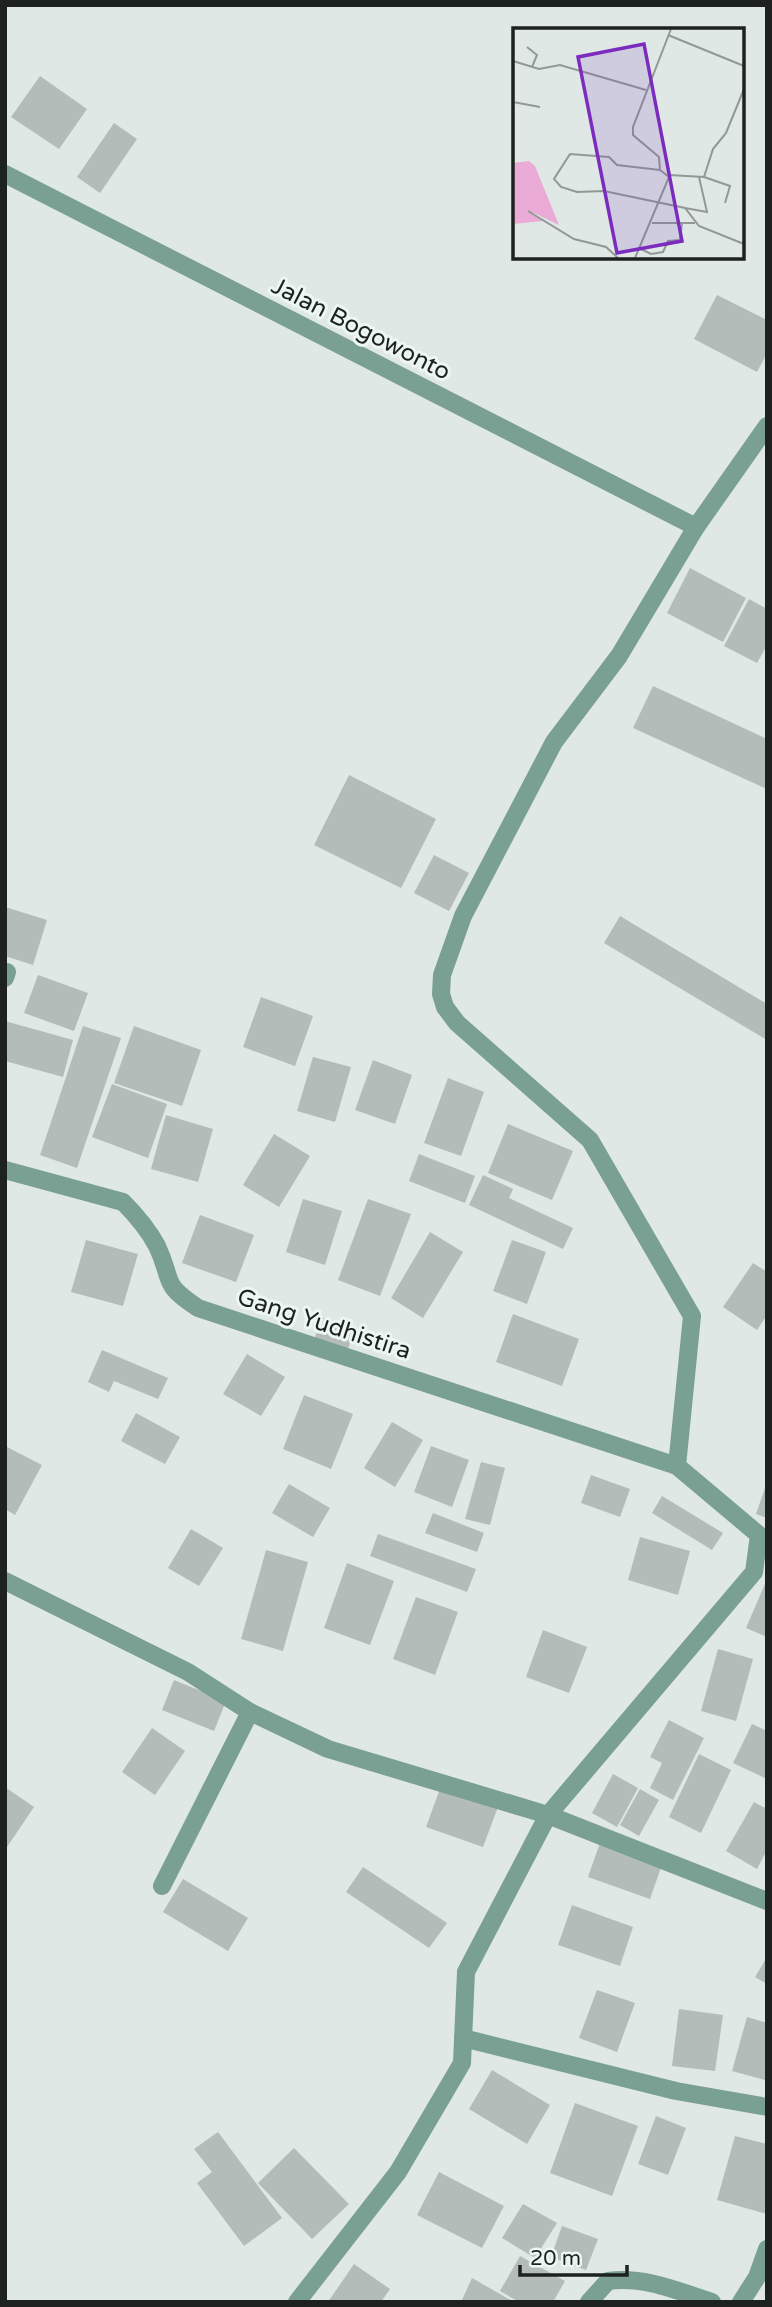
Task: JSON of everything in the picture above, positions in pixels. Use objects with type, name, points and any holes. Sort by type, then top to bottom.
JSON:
[{"type":"street","name":"Jalan Bogowonto","points":[[5,174],[696,527]]},
{"type":"street","points":[[297,2302],[398,2172],[461,2063],[466,1972],[548,1815],[754,1572],[763,1535],[677,1466],[692,1316],[590,1140],[457,1023],[445,1007],[441,994],[442,975],[463,916],[554,742],[619,656],[696,527],[767,426]]},
{"type":"street","name":"Gang Yudhistira","points":[[5,1170],[123,1202],[135,1214],[157,1246],[166,1279],[178,1295],[198,1308],[677,1466]]},
{"type":"street","points":[[5,1581],[188,1672],[250,1712],[328,1749],[548,1815],[767,1901]]},
{"type":"street","points":[[162,1886],[250,1712]]},
{"type":"street","points":[[463,2038],[676,2091],[767,2107]]},
{"type":"street","points":[[741,2302],[757,2277],[767,2249]]},
{"type":"street","points":[[589,2302],[608,2281],[624,2279],[654,2283],[712,2302]]},
{"type":"building","points":[[40,76],[87,109],[59,149],[11,117]]},
{"type":"building","points":[[114,123],[137,139],[100,193],[77,177]]},
{"type":"building","points":[[717,295],[767,320],[767,353],[757,372],[694,339]]},
{"type":"building","points":[[690,568],[746,598],[723,642],[667,613]]},
{"type":"building","points":[[749,599],[767,609],[767,645],[757,663],[724,646]]},
{"type":"building","points":[[653,686],[767,739],[767,789],[633,728]]},
{"type":"building","points":[[349,775],[436,819],[401,888],[314,845]]},
{"type":"building","points":[[434,855],[469,873],[449,911],[414,893]]},
{"type":"building","points":[[5,907],[47,920],[33,965],[5,956]]},
{"type":"building","points":[[620,916],[767,1004],[767,1040],[604,943]]},
{"type":"building","points":[[38,975],[88,993],[74,1031],[24,1013]]},
{"type":"building","points":[[261,997],[313,1016],[295,1066],[243,1047]]},
{"type":"building","points":[[5,1021],[73,1040],[63,1077],[5,1061]]},
{"type":"building","points":[[83,1026],[121,1038],[77,1168],[40,1155]]},
{"type":"building","points":[[134,1026],[201,1050],[182,1106],[114,1083]]},
{"type":"building","points":[[313,1057],[351,1067],[335,1122],[297,1111]]},
{"type":"building","points":[[373,1060],[412,1075],[395,1124],[355,1110]]},
{"type":"building","points":[[448,1078],[484,1092],[461,1156],[424,1143]]},
{"type":"building","points":[[112,1084],[167,1104],[148,1158],[92,1137]]},
{"type":"building","points":[[166,1115],[213,1129],[198,1182],[151,1169]]},
{"type":"building","points":[[508,1124],[573,1151],[552,1200],[488,1173]]},
{"type":"building","points":[[274,1134],[310,1156],[279,1207],[243,1185]]},
{"type":"building","points":[[419,1154],[475,1176],[465,1203],[409,1181]]},
{"type":"building","points":[[483,1175],[513,1189],[509,1198],[573,1228],[563,1249],[469,1205]]},
{"type":"building","points":[[303,1199],[342,1211],[325,1265],[286,1252]]},
{"type":"building","points":[[368,1199],[411,1214],[380,1296],[338,1280]]},
{"type":"building","points":[[200,1215],[254,1235],[236,1282],[182,1263]]},
{"type":"building","points":[[430,1232],[463,1252],[423,1318],[391,1298]]},
{"type":"building","points":[[86,1240],[138,1254],[123,1306],[71,1292]]},
{"type":"building","points":[[512,1240],[546,1252],[527,1304],[493,1291]]},
{"type":"building","points":[[753,1263],[767,1272],[767,1315],[757,1330],[723,1307]]},
{"type":"building","points":[[513,1314],[579,1339],[562,1386],[496,1362]]},
{"type":"building","points":[[322,1317],[355,1329],[346,1355],[313,1343]]},
{"type":"building","points":[[102,1350],[168,1378],[158,1399],[114,1381],[109,1392],[88,1382]]},
{"type":"building","points":[[247,1354],[285,1377],[261,1416],[223,1394]]},
{"type":"building","points":[[304,1395],[353,1414],[331,1469],[283,1449]]},
{"type":"building","points":[[136,1413],[180,1437],[165,1464],[121,1441]]},
{"type":"building","points":[[392,1422],[423,1440],[395,1487],[364,1468]]},
{"type":"building","points":[[5,1446],[42,1465],[15,1515],[5,1509]]},
{"type":"building","points":[[431,1446],[469,1460],[452,1507],[414,1492]]},
{"type":"building","points":[[481,1462],[505,1468],[490,1525],[465,1519]]},
{"type":"building","points":[[591,1475],[630,1489],[620,1517],[581,1503]]},
{"type":"building","points":[[289,1484],[330,1508],[313,1537],[272,1513]]},
{"type":"building","points":[[767,1485],[767,1518],[756,1514]]},
{"type":"building","points":[[662,1496],[723,1533],[712,1550],[652,1513]]},
{"type":"building","points":[[433,1513],[484,1533],[477,1552],[425,1533]]},
{"type":"building","points":[[191,1529],[223,1548],[199,1586],[168,1568]]},
{"type":"building","points":[[378,1534],[476,1569],[467,1592],[370,1556]]},
{"type":"building","points":[[640,1537],[690,1551],[678,1595],[628,1580]]},
{"type":"building","points":[[266,1550],[308,1562],[283,1651],[241,1639]]},
{"type":"building","points":[[347,1563],[394,1581],[370,1645],[324,1628]]},
{"type":"building","points":[[767,1579],[767,1637],[746,1628]]},
{"type":"building","points":[[416,1597],[458,1612],[435,1675],[393,1659]]},
{"type":"building","points":[[543,1630],[587,1647],[569,1693],[526,1677]]},
{"type":"building","points":[[718,1649],[753,1659],[736,1721],[701,1711]]},
{"type":"building","points":[[174,1680],[226,1701],[214,1731],[162,1710]]},
{"type":"building","points":[[669,1720],[704,1738],[673,1800],[650,1788],[662,1763],[650,1757]]},
{"type":"building","points":[[752,1724],[767,1731],[767,1779],[733,1763]]},
{"type":"building","points":[[152,1728],[185,1751],[155,1795],[122,1772]]},
{"type":"building","points":[[699,1754],[731,1770],[701,1833],[669,1817]]},
{"type":"building","points":[[613,1774],[638,1788],[617,1827],[592,1813]]},
{"type":"building","points":[[441,1786],[498,1807],[483,1847],[426,1827]]},
{"type":"building","points":[[5,1787],[34,1807],[5,1850]]},
{"type":"building","points":[[640,1789],[659,1800],[639,1836],[620,1825]]},
{"type":"building","points":[[754,1802],[767,1809],[767,1850],[757,1869],[726,1851]]},
{"type":"building","points":[[601,1840],[663,1862],[650,1899],[588,1877]]},
{"type":"building","points":[[363,1867],[447,1923],[429,1948],[346,1892]]},
{"type":"building","points":[[183,1879],[248,1918],[228,1951],[163,1912]]},
{"type":"building","points":[[572,1905],[633,1927],[620,1966],[558,1945]]},
{"type":"building","points":[[767,1957],[767,1984],[755,1977]]},
{"type":"building","points":[[597,1990],[635,2003],[617,2052],[579,2038]]},
{"type":"building","points":[[679,2009],[723,2015],[715,2071],[672,2066]]},
{"type":"building","points":[[747,2017],[767,2023],[765,2080],[732,2071]]},
{"type":"building","points":[[492,2070],[550,2105],[527,2144],[469,2109]]},
{"type":"building","points":[[575,2103],[638,2126],[612,2196],[550,2173]]},
{"type":"building","points":[[656,2116],[686,2128],[668,2175],[638,2164]]},
{"type":"building","points":[[218,2132],[282,2218],[244,2246],[197,2183],[212,2172],[194,2149]]},
{"type":"building","points":[[735,2136],[767,2144],[767,2214],[717,2200]]},
{"type":"building","points":[[294,2148],[349,2204],[312,2239],[258,2183]]},
{"type":"building","points":[[439,2172],[504,2206],[482,2248],[417,2215]]},
{"type":"building","points":[[523,2204],[557,2223],[535,2258],[502,2238]]},
{"type":"building","points":[[562,2226],[598,2239],[586,2270],[551,2257]]},
{"type":"building","points":[[520,2256],[565,2281],[553,2302],[519,2302],[500,2291]]},
{"type":"building","points":[[354,2264],[390,2289],[381,2302],[328,2302]]},
{"type":"building","points":[[472,2278],[514,2302],[461,2302]]}]
